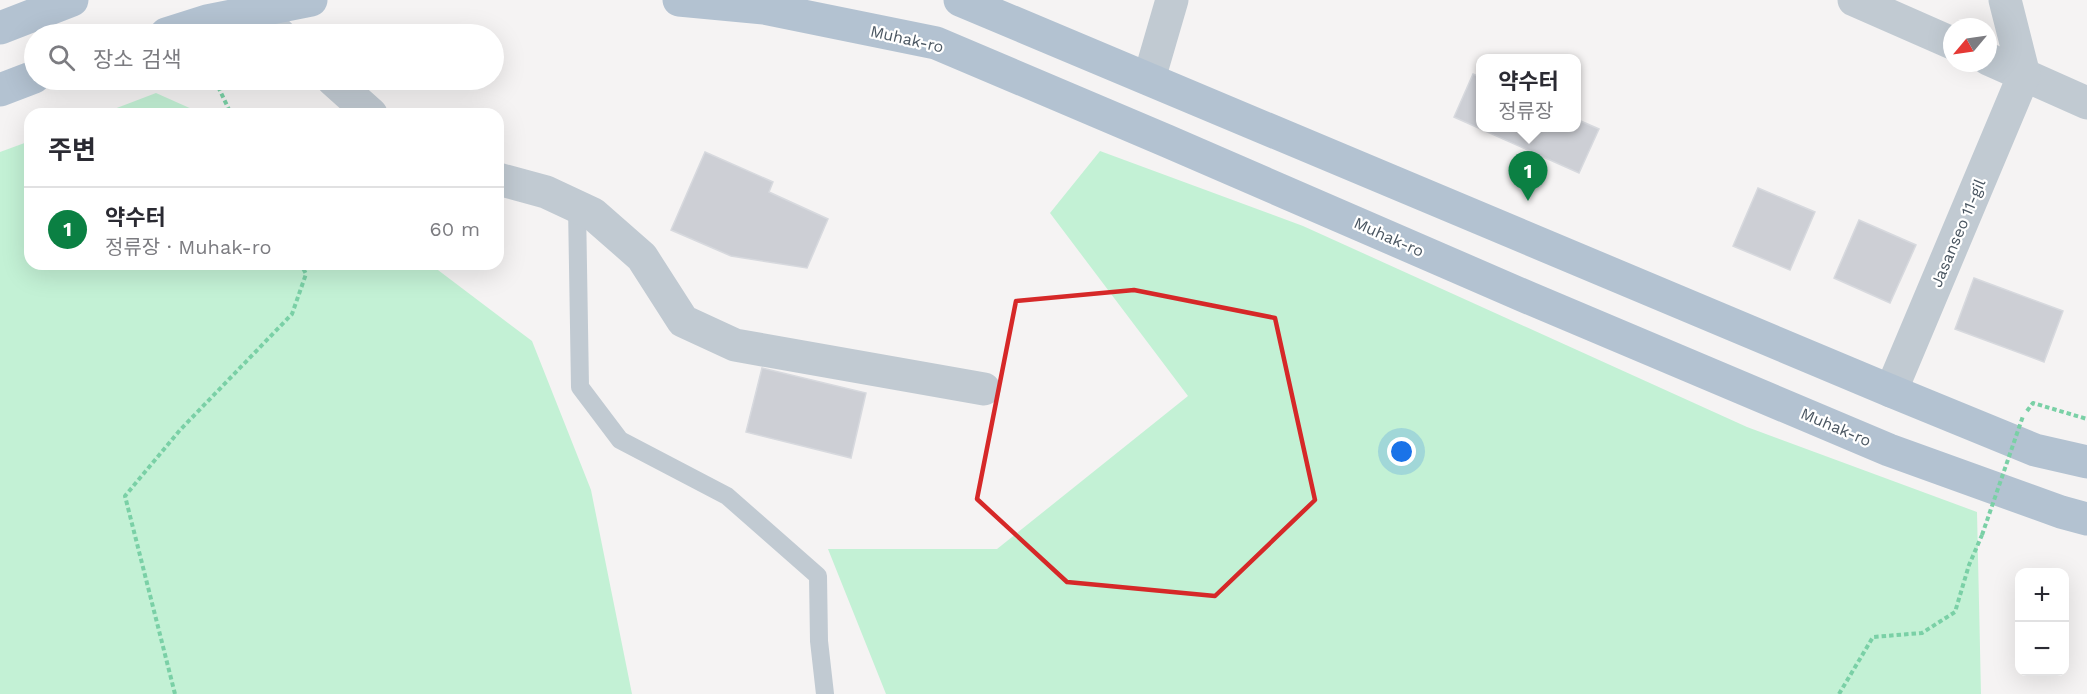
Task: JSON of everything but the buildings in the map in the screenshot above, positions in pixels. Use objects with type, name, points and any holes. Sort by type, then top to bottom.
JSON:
[{"type":"main road","points":[[198,24],[311,0]]},
{"type":"main road","name":"Muhak-ro","points":[[679,0],[764,8],[936,43],[1889,450],[2061,512],[2087,519]]},
{"type":"main road","points":[[960,0],[1891,391],[2036,450],[2087,462]]},
{"type":"main road","points":[[0,28],[66,1]]},
{"type":"main road","points":[[0,90],[24,80]]},
{"type":"street","points":[[1149,79],[1172,0]]},
{"type":"street","points":[[1854,0],[1943,39]]},
{"type":"street","points":[[2005,0],[2024,75]]},
{"type":"street","points":[[252,12],[267,24]]},
{"type":"street","points":[[1997,63],[2087,103]]},
{"type":"street","name":"Jasanseo 11-gil","points":[[1891,391],[2024,75]]},
{"type":"street","points":[[344,90],[364,108]]},
{"type":"street","points":[[504,181],[546,192],[593,214],[642,257],[683,321],[735,345],[984,389]]},
{"type":"lane","points":[[577,206],[580,387],[620,440],[727,496],[818,576],[819,641],[825,694]]},
{"type":"path","points":[[220,90],[228,108]]},
{"type":"path","points":[[175,694],[125,496],[180,430],[292,314],[306,274],[304,270]]},
{"type":"path","points":[[2033,403],[2087,419]]},
{"type":"path","points":[[1839,694],[1873,637],[1922,633],[1955,612],[1969,565],[1982,535],[2023,416]]},
{"type":"highlighted area","points":[[1134,290],[1275,318],[1315,500],[1215,596],[1067,582],[977,499],[1016,301]]},
{"type":"green space","points":[[156,93],[190,108],[117,108]]},
{"type":"green space","points":[[24,143],[24,270],[438,270],[532,341],[591,490],[632,694],[0,694],[0,152]]},
{"type":"green space","points":[[1100,151],[1303,226],[1747,427],[1977,512],[1981,694],[886,694],[828,549],[997,549],[1188,396],[1050,213]]},
{"type":"place","name":"약수터","points":[[1528,201]]}]
